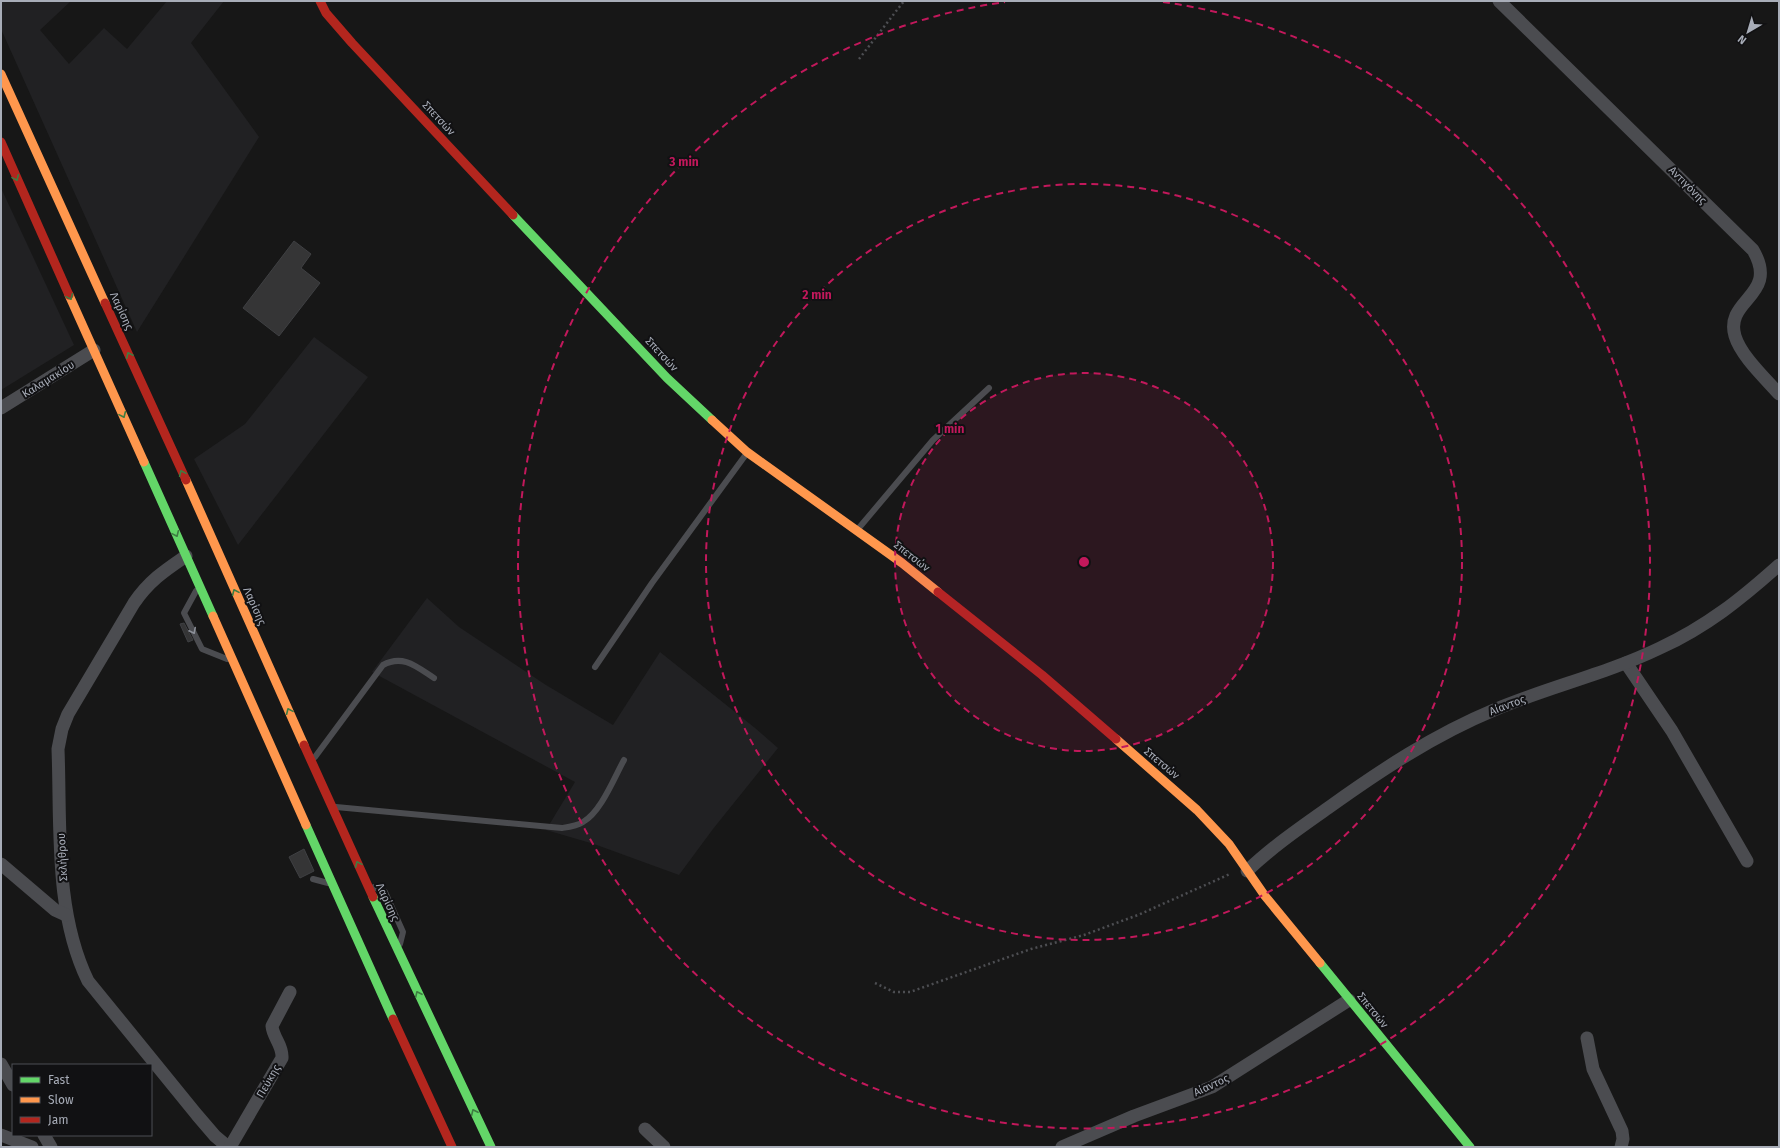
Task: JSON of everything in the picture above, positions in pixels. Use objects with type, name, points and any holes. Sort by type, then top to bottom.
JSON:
[{"type":"main road","name":"Σπετσών","points":[[320,1],[326,13],[352,43],[667,378],[747,452],[902,563],[1042,676],[1180,794],[1221,835],[1265,896],[1470,1147]]},
{"type":"main road","name":"Λαρίσης","points":[[1,74],[48,180],[152,404],[367,885],[491,1147]]},
{"type":"main road","points":[[1,142],[233,661],[293,804],[333,885],[452,1147]]},
{"type":"street","name":"Αντιγόνης","points":[[1499,1],[1756,253],[1762,264],[1763,276],[1756,292],[1737,314],[1734,320],[1735,335],[1745,354],[1779,394]]},
{"type":"street","name":"Καλαμακίου","points":[[1,408],[94,350]]},
{"type":"street","name":"Σκλήθρου","points":[[186,556],[154,579],[138,598],[68,714],[62,729],[58,749],[61,844],[66,915],[78,959],[88,981],[210,1130],[229,1147]]},
{"type":"street","name":"Αίαντος","points":[[1246,869],[1370,778],[1438,737],[1496,709],[1626,662],[1670,643],[1715,618],[1754,588],[1779,565]]},
{"type":"street","points":[[1626,662],[1672,731],[1747,861]]},
{"type":"street","points":[[1,864],[55,910],[66,915]]},
{"type":"street","name":"Πεύκης","points":[[229,1147],[282,1058],[282,1048],[272,1031],[272,1026],[290,992]]},
{"type":"street","name":"Αίαντος","points":[[1063,1147],[1134,1116],[1212,1087],[1349,1000]]},
{"type":"street","points":[[1587,1038],[1593,1069],[1622,1131],[1623,1139],[1621,1147]]},
{"type":"street","points":[[645,1129],[664,1147]]},
{"type":"street","points":[[1,1135],[32,1147]]},
{"type":"street","points":[[45,1136],[51,1147]]},
{"type":"lane","points":[[857,530],[933,440],[989,388]]},
{"type":"lane","points":[[595,667],[652,584],[747,452]]},
{"type":"lane","points":[[199,586],[184,613],[202,649],[233,661]]},
{"type":"lane","points":[[311,762],[383,666],[390,661],[403,661],[414,665],[434,678]]},
{"type":"lane","points":[[332,807],[562,828],[583,822],[592,815],[624,760]]},
{"type":"lane","points":[[313,879],[333,885]]},
{"type":"lane","points":[[367,885],[385,892],[404,932],[398,951]]},
{"type":"path","points":[[859,59],[904,1]]},
{"type":"path","points":[[875,983],[894,992],[910,992],[1031,949],[1084,935],[1138,915],[1246,869]]},
{"type":"shaded area","points":[[1,1],[71,1],[40,30],[69,64],[104,28],[127,49],[167,1],[224,1],[191,43],[259,137],[137,332],[1,29]]},
{"type":"shaded area","points":[[1,188],[74,345],[1,390]]},
{"type":"shaded area","points":[[314,337],[368,377],[238,545],[194,459],[245,424]]},
{"type":"shaded area","points":[[427,598],[459,627],[546,685],[613,725],[660,652],[778,748],[713,829],[679,875],[594,844],[546,830],[575,782],[372,672]]},
{"type":"building","points":[[294,241],[311,254],[301,268],[320,283],[279,336],[243,308]]},
{"type":"building","points":[[184,623],[193,640],[188,642],[180,624]]},
{"type":"building","points":[[304,849],[314,871],[300,878],[289,857]]},
{"type":"traffic: fast","points":[[513,215],[667,378],[712,420]]},
{"type":"traffic: fast","points":[[144,462],[213,616]]},
{"type":"traffic: fast","points":[[306,825],[393,1019]]},
{"type":"traffic: fast","points":[[373,897],[491,1147]]},
{"type":"traffic: fast","points":[[1320,963],[1470,1147]]},
{"type":"traffic: slow","points":[[1,74],[105,303]]},
{"type":"traffic: slow","points":[[69,295],[144,462]]},
{"type":"traffic: slow","points":[[712,420],[747,452],[902,563],[938,592]]},
{"type":"traffic: slow","points":[[186,480],[304,745]]},
{"type":"traffic: slow","points":[[213,616],[306,825]]},
{"type":"traffic: slow","points":[[1116,739],[1197,810],[1229,844],[1265,896],[1320,963]]},
{"type":"traffic: jam","points":[[320,1],[326,13],[352,43],[513,215]]},
{"type":"traffic: jam","points":[[1,142],[69,295]]},
{"type":"traffic: jam","points":[[105,303],[186,480]]},
{"type":"traffic: jam","points":[[938,592],[1042,675],[1116,739]]},
{"type":"traffic: jam","points":[[304,745],[373,897]]},
{"type":"traffic: jam","points":[[393,1019],[452,1147]]}]
